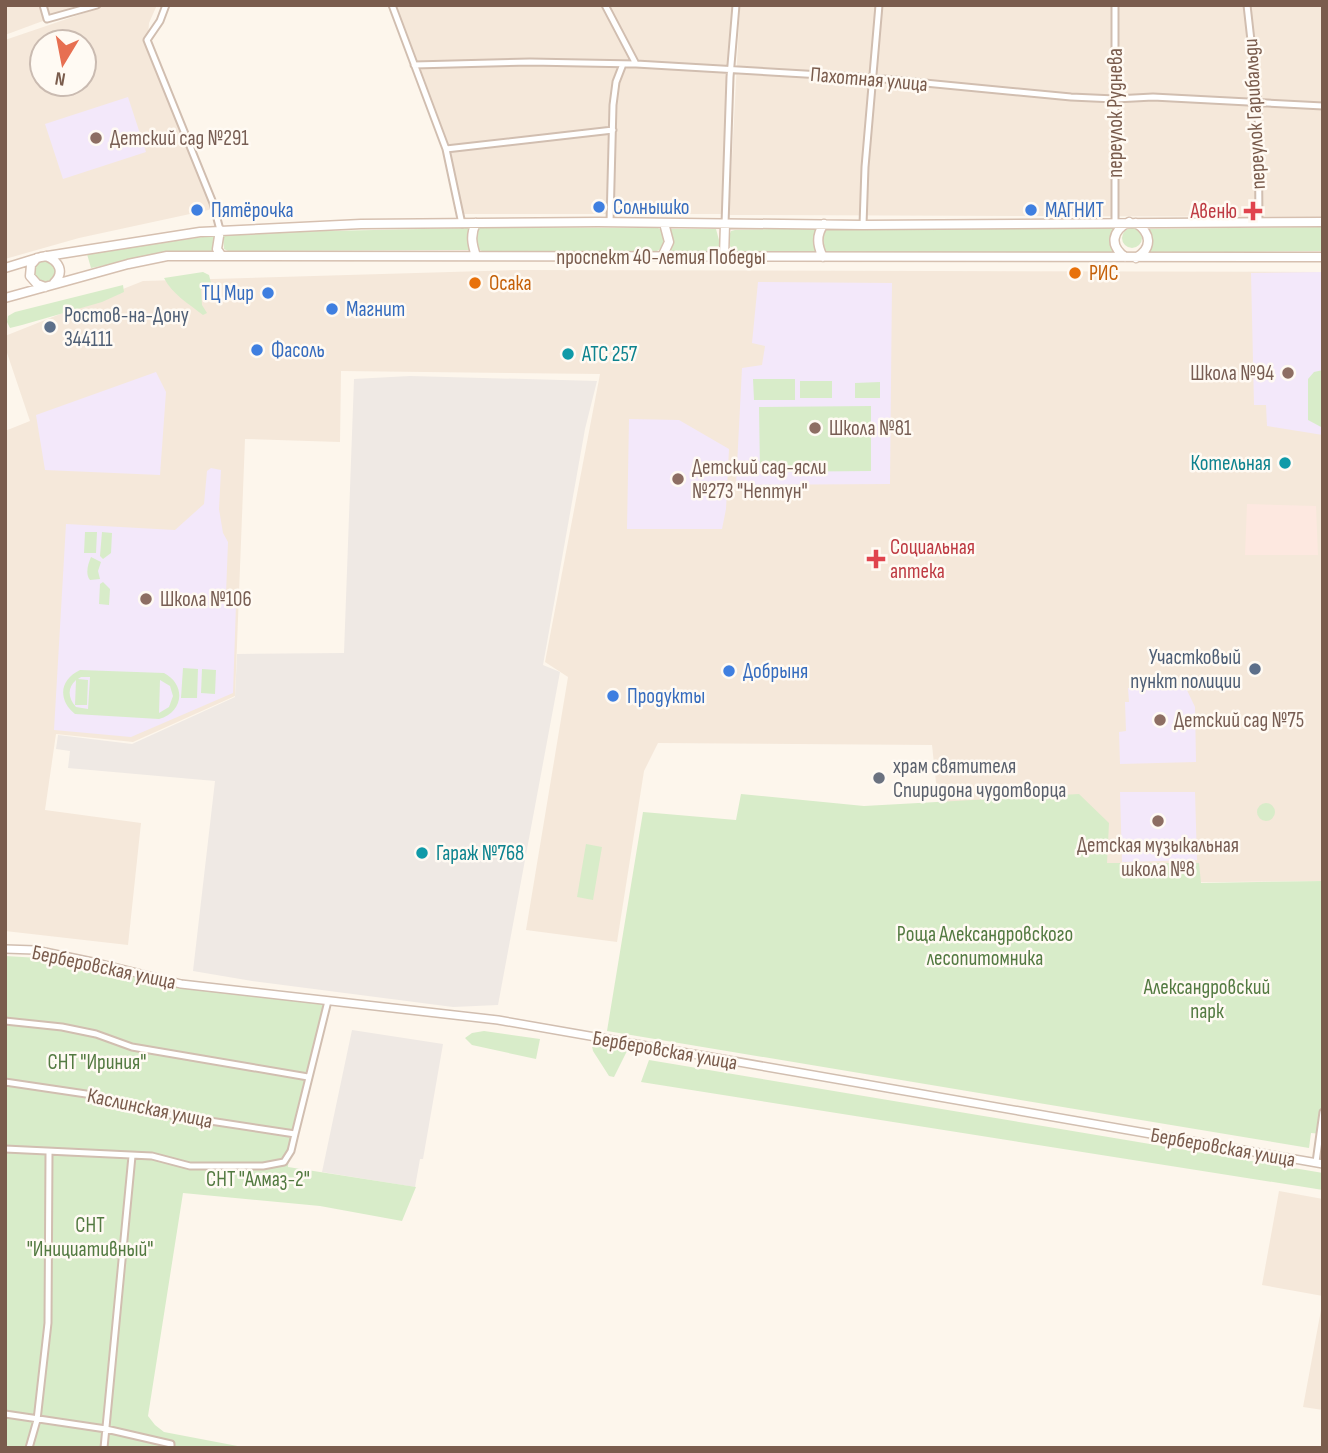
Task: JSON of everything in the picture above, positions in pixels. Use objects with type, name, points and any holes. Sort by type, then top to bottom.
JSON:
[{"type":"main road","points":[[1126,258],[1116,250],[1114,240],[1119,228],[1132,222],[1145,230],[1149,240],[1146,250],[1136,258]]},
{"type":"main road","name":"проспект 40-летия Победы","points":[[5,268],[42,257],[220,230],[361,223],[863,225],[1323,222]]},
{"type":"main road","points":[[476,223],[472,239],[477,256]]},
{"type":"main road","points":[[662,257],[669,242],[664,223]]},
{"type":"main road","points":[[724,257],[725,224]]},
{"type":"main road","points":[[823,257],[818,239],[824,224]]},
{"type":"main road","points":[[220,230],[217,249],[220,255]]},
{"type":"main road","name":"проспект 40-летия Победы","points":[[5,298],[167,256],[1323,257]]},
{"type":"main road","points":[[42,257],[54,260],[60,268],[58,280],[49,286],[37,284],[30,276],[31,265],[42,257]]},
{"type":"street","points":[[43,5],[47,19],[97,5]]},
{"type":"street","points":[[166,5],[160,21],[147,40],[214,203],[220,230]]},
{"type":"street","points":[[392,5],[446,149],[462,224]]},
{"type":"street","points":[[605,5],[636,64]]},
{"type":"street","points":[[725,224],[730,77],[736,5]]},
{"type":"street","points":[[863,225],[865,167],[879,5]]},
{"type":"street","name":"переулок Руднева","points":[[1115,5],[1115,222]]},
{"type":"street","name":"переулок Гарибальди","points":[[1247,5],[1258,103],[1259,222]]},
{"type":"street","name":"Пахотная улица","points":[[414,65],[530,62],[636,64],[873,78],[1115,99],[1153,97],[1323,106]]},
{"type":"street","points":[[610,222],[615,82],[623,64]]},
{"type":"street","points":[[446,149],[613,130]]},
{"type":"street","name":"Берберовская улица","points":[[5,949],[35,950],[97,962],[181,984],[498,1020],[1319,1163]]},
{"type":"street","points":[[5,1149],[152,1156],[190,1166],[262,1166],[284,1162],[295,1133],[328,1002]]},
{"type":"street","points":[[5,1021],[62,1027],[96,1034],[132,1048],[308,1077]]},
{"type":"street","name":"Каслинская улица","points":[[5,1082],[86,1094],[164,1114],[295,1133]]},
{"type":"street","points":[[1319,1163],[1323,1112]]},
{"type":"street","points":[[30,1448],[37,1420],[50,1290],[49,1153]]},
{"type":"street","points":[[104,1448],[132,1156]]},
{"type":"street","points":[[5,1414],[106,1429],[171,1446]]},
{"type":"shaded area","points":[[5,5],[86,5],[5,35]]},
{"type":"shaded area","points":[[101,5],[157,5],[149,23],[147,51],[213,209],[79,238],[5,259],[5,40],[28,32],[28,98],[98,98],[98,28],[40,28]]},
{"type":"shaded area","points":[[392,5],[734,5],[724,214],[458,214],[444,151]]},
{"type":"shaded area","points":[[740,5],[1323,5],[1323,217],[729,215]]},
{"type":"shaded area","name":"Детский сад №291","points":[[128,97],[146,152],[63,179],[45,124]]},
{"type":"shaded area","points":[[518,270],[1323,272],[1323,881],[947,885],[932,745],[658,743],[644,771],[617,942],[526,930],[568,677],[545,662],[600,374],[341,371],[340,442],[245,439],[235,696],[133,742],[56,734],[45,810],[141,823],[128,945],[5,931],[5,431],[30,421],[5,347],[5,336],[143,281]]},
{"type":"shaded area","name":"Школа №94","points":[[1323,272],[1323,435],[1267,426],[1266,405],[1254,405],[1251,273]]},
{"type":"shaded area","name":"Школа №81","points":[[758,282],[892,283],[890,484],[736,485],[742,368],[762,365],[765,346],[752,343]]},
{"type":"shaded area","points":[[156,372],[166,392],[160,475],[45,470],[36,415]]},
{"type":"shaded area","points":[[410,376],[597,381],[585,429],[543,665],[560,672],[498,1005],[453,1007],[193,971],[215,781],[68,768],[70,751],[56,749],[58,735],[132,744],[235,697],[237,654],[344,653],[354,379]]},
{"type":"shaded area","name":"Детский сад-ясли №273 \"Нептун\"","points":[[629,419],[679,420],[729,449],[726,509],[722,529],[627,529]]},
{"type":"shaded area","name":"Школа №106","points":[[211,468],[221,470],[219,509],[223,533],[228,542],[226,594],[236,604],[233,693],[131,737],[54,730],[66,524],[175,530],[204,504],[207,471]]},
{"type":"shaded area","points":[[1247,504],[1316,506],[1318,555],[1245,555]]},
{"type":"shaded area","name":"Детский сад №75","points":[[1185,686],[1195,707],[1196,762],[1120,764],[1119,732],[1126,731],[1125,702],[1129,702],[1128,688]]},
{"type":"shaded area","name":"Детская музыкальная школа №8","points":[[1120,792],[1195,792],[1197,860],[1122,862]]},
{"type":"shaded area","points":[[352,1030],[443,1044],[423,1159],[420,1159],[415,1187],[322,1172]]},
{"type":"shaded area","points":[[1279,1191],[1323,1199],[1323,1296],[1262,1285]]},
{"type":"shaded area","points":[[1323,1310],[1323,1410],[1303,1407]]},
{"type":"green space","points":[[1116,226],[1111,239],[1115,252],[825,252],[822,240],[826,228]]},
{"type":"green space","points":[[478,227],[658,228],[662,230],[665,240],[664,247],[655,252],[482,251],[477,249],[475,238]]},
{"type":"green space","points":[[1323,227],[1323,251],[1147,253],[1148,229]]},
{"type":"green space","points":[[470,228],[469,250],[228,251],[224,249],[223,236],[227,233]]},
{"type":"green space","points":[[818,228],[814,240],[817,252],[733,251],[727,241],[731,231],[735,230]]},
{"type":"green space","points":[[1132,228],[1139,231],[1142,238],[1139,245],[1132,248],[1125,245],[1122,238],[1125,231]]},
{"type":"green space","points":[[670,229],[716,229],[720,244],[716,251],[667,252],[672,242]]},
{"type":"green space","points":[[216,235],[215,251],[166,253],[91,268],[87,254]]},
{"type":"green space","points":[[45,260],[56,267],[57,272],[50,283],[45,284],[34,277],[33,272],[40,261]]},
{"type":"green space","points":[[203,272],[209,275],[211,283],[201,290],[202,305],[207,313],[203,315],[176,294],[164,278]]},
{"type":"green space","points":[[123,285],[124,292],[102,302],[10,328],[7,322],[8,316],[15,312]]},
{"type":"green space","points":[[1323,370],[1323,428],[1308,420],[1308,379],[1314,372]]},
{"type":"green space","points":[[753,379],[795,379],[795,400],[754,400]]},
{"type":"green space","points":[[800,381],[832,381],[832,398],[800,398]]},
{"type":"green space","points":[[880,382],[880,398],[855,398],[855,383]]},
{"type":"green space","points":[[871,406],[871,471],[760,472],[759,407]]},
{"type":"green space","points":[[85,532],[97,532],[96,553],[84,553]]},
{"type":"green space","points":[[102,532],[112,533],[111,553],[103,559],[100,556]]},
{"type":"green space","points":[[91,557],[101,562],[98,571],[100,579],[88,578]]},
{"type":"green space","points":[[103,582],[110,589],[109,605],[99,604],[100,584]]},
{"type":"green space","points":[[183,668],[198,669],[197,698],[181,698]]},
{"type":"green space","points":[[202,669],[216,670],[215,694],[201,693]]},
{"type":"green space","points":[[80,670],[164,673],[176,684],[179,698],[173,711],[159,719],[75,714],[66,703],[63,690],[73,674]],"holes":[[[90,677],[88,709],[76,707],[70,697],[71,686],[76,680],[75,705],[87,705],[88,680],[78,679]],[[160,680],[170,686],[173,696],[169,707],[159,713]]]},
{"type":"green space","name":"Александровский парк","points":[[741,794],[864,806],[1079,794],[1109,823],[1107,863],[1199,863],[1201,883],[1323,881],[1323,1134],[1311,1133],[1309,1148],[607,1031],[643,812],[736,820]]},
{"type":"green space","points":[[1266,803],[1272,806],[1275,812],[1272,818],[1266,821],[1260,818],[1257,812],[1260,806]]},
{"type":"green space","points":[[586,844],[602,847],[593,900],[577,897]]},
{"type":"green space","points":[[5,956],[74,960],[120,974],[192,988],[326,1003],[289,1153],[288,1167],[416,1187],[402,1221],[320,1206],[183,1193],[148,1416],[164,1432],[248,1448],[5,1448]]},
{"type":"green space","points":[[484,1031],[540,1039],[536,1059],[472,1045],[465,1038],[472,1033]]},
{"type":"green space","points":[[591,1042],[628,1049],[614,1077],[609,1076],[593,1051]]},
{"type":"green space","points":[[649,1060],[1323,1173],[1323,1190],[641,1082]]},
{"type":"place","name":"Детский сад №291","points":[[96,138]]},
{"type":"place","name":"Солнышко","points":[[599,207]]},
{"type":"place","name":"Пятёрочка","points":[[197,210]]},
{"type":"place","name":"МАГНИТ","points":[[1031,210]]},
{"type":"place","name":"Авеню","points":[[1253,211]]},
{"type":"place","name":"РИС","points":[[1075,273]]},
{"type":"place","name":"Осака","points":[[475,283]]},
{"type":"place","name":"ТЦ Мир","points":[[268,293]]},
{"type":"place","name":"Магнит","points":[[332,309]]},
{"type":"place","name":"Ростов-на-Дону 344111","points":[[50,327]]},
{"type":"place","name":"Фасоль","points":[[257,350]]},
{"type":"place","name":"АТС 257","points":[[568,354]]},
{"type":"place","name":"Школа №94","points":[[1288,373]]},
{"type":"place","name":"Школа №81","points":[[815,428]]},
{"type":"place","name":"Котельная","points":[[1285,463]]},
{"type":"place","name":"Детский сад-ясли №273 \"Нептун\"","points":[[678,479]]},
{"type":"place","name":"Социальная аптека","points":[[876,559]]},
{"type":"place","name":"Школа №106","points":[[146,599]]},
{"type":"place","name":"Участковый пункт полиции","points":[[1255,669]]},
{"type":"place","name":"Добрыня","points":[[729,671]]},
{"type":"place","name":"Продукты","points":[[613,696]]},
{"type":"place","name":"Детский сад №75","points":[[1160,720]]},
{"type":"place","name":"храм святителя Спиридона чудотворца","points":[[879,778]]},
{"type":"place","name":"Детская музыкальная школа №8","points":[[1158,821]]},
{"type":"place","name":"Гараж №768","points":[[422,853]]},
{"type":"park label","name":"Роща Александровского лесопитомника","points":[[985,946]]},
{"type":"park label","name":"СНТ \"Ириния\"","points":[[97,1062]]},
{"type":"park label","name":"СНТ \"Алмаз-2\"","points":[[258,1179]]},
{"type":"park label","name":"СНТ \"Инициативный\"","points":[[90,1237]]}]
